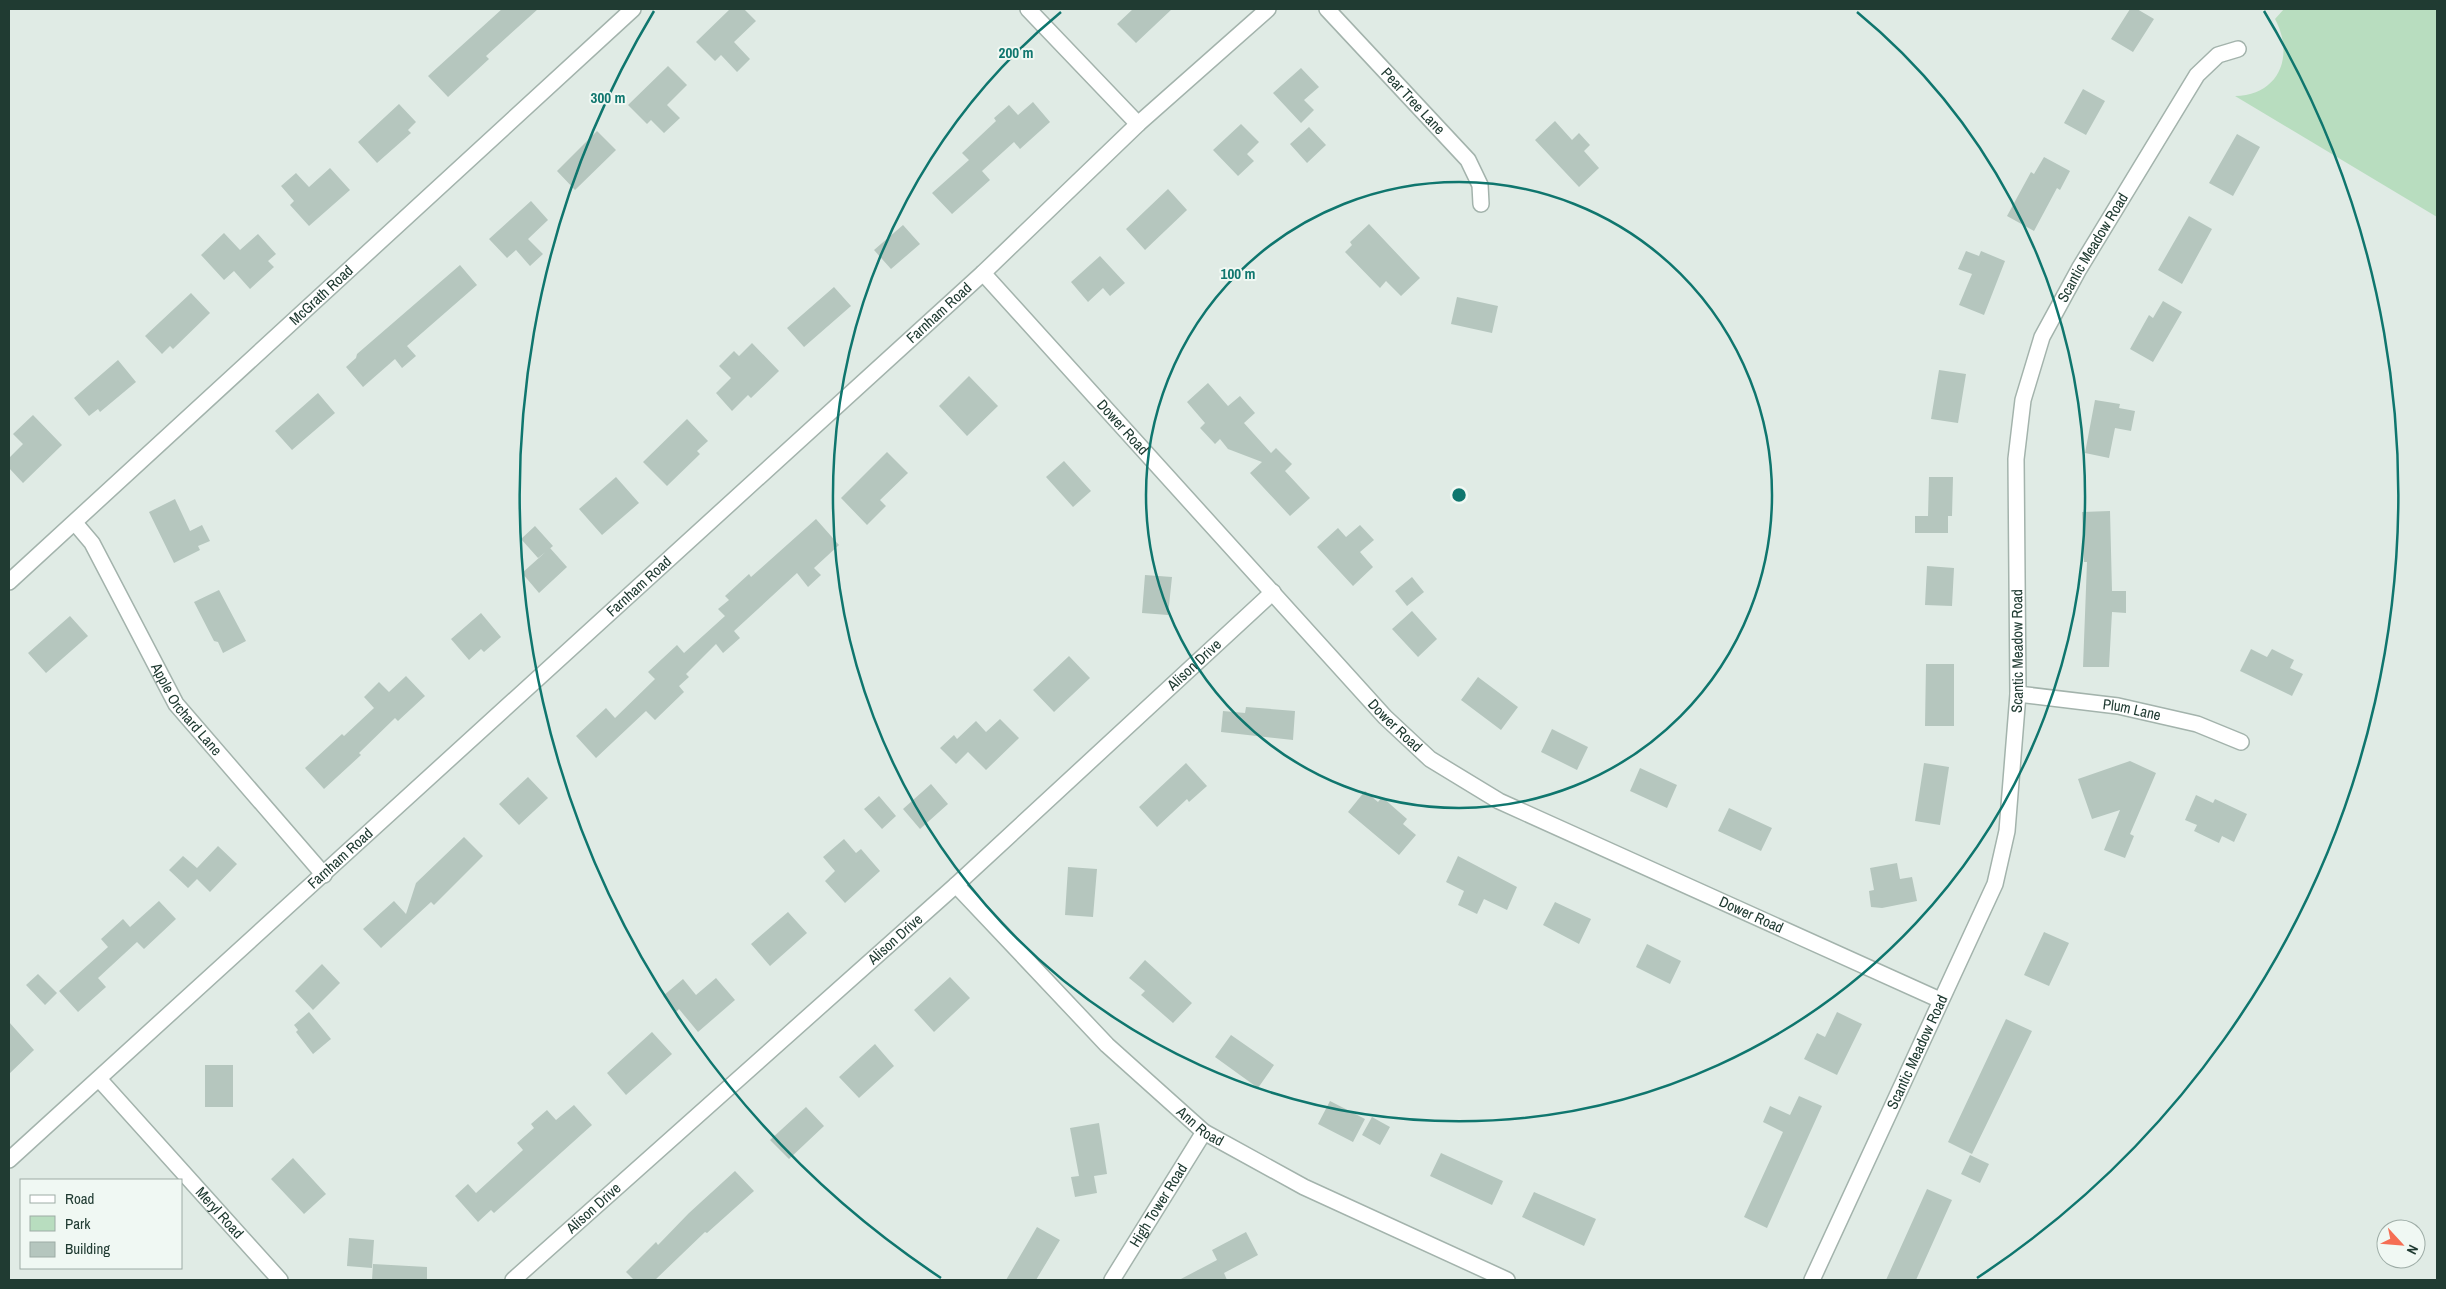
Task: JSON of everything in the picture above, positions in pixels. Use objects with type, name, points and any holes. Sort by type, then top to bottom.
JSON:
[{"type":"street","name":"McGrath Road","points":[[9,582],[633,9]]},
{"type":"street","points":[[1028,9],[1138,124]]},
{"type":"street","name":"Farnham Road","points":[[9,1160],[983,273],[1138,124],[1268,9]]},
{"type":"street","name":"Pear Tree Lane","points":[[1327,9],[1468,160],[1480,185],[1481,204]]},
{"type":"street","name":"Scantic Meadow Road","points":[[1812,1280],[1995,884],[2007,831],[2018,694],[2016,459],[2023,400],[2042,337],[2079,269],[2197,75],[2218,55],[2238,49]]},
{"type":"street","name":"Dower Road","points":[[983,273],[1398,729],[1430,759],[1499,801],[1940,1000]]},
{"type":"street","name":"Apple Orchard Lane","points":[[75,523],[92,543],[176,704],[324,875]]},
{"type":"street","name":"Alison Drive","points":[[513,1280],[956,885],[1273,592]]},
{"type":"street","name":"Plum Lane","points":[[2018,694],[2118,706],[2197,724],[2241,742]]},
{"type":"street","name":"Ann Road","points":[[956,885],[1107,1045],[1204,1132],[1304,1187],[1507,1280]]},
{"type":"street","name":"Meryl Road","points":[[99,1079],[280,1280]]},
{"type":"street","name":"High Tower Road","points":[[1112,1280],[1204,1132]]},
{"type":"green space","points":[[2284,9],[2437,9],[2437,217],[2235,96],[2250,94],[2263,89],[2279,71],[2283,59],[2283,46],[2281,33],[2275,19]]},
{"type":"building","points":[[502,9],[538,9],[486,56],[489,59],[448,97],[428,76]]},
{"type":"building","points":[[730,9],[744,9],[756,21],[734,42],[750,59],[737,72],[721,55],[715,61],[696,42]]},
{"type":"building","points":[[1133,9],[1172,9],[1136,43],[1117,24]]},
{"type":"building","points":[[2130,9],[2137,9],[2154,19],[2133,52],[2111,39]]},
{"type":"building","points":[[668,66],[687,85],[667,105],[680,118],[664,133],[651,120],[647,124],[628,105]]},
{"type":"building","points":[[1301,68],[1319,87],[1304,100],[1314,110],[1301,123],[1273,93]]},
{"type":"building","points":[[2083,89],[2105,101],[2086,135],[2064,123]]},
{"type":"building","points":[[1033,102],[1050,122],[1020,149],[1014,142],[982,171],[990,180],[952,214],[932,193],[969,160],[962,153],[996,121],[994,118],[1009,105],[1018,115]]},
{"type":"building","points":[[399,104],[416,122],[408,130],[411,133],[377,163],[358,142]]},
{"type":"building","points":[[1555,121],[1572,140],[1579,133],[1590,145],[1584,151],[1599,168],[1579,187],[1535,140]]},
{"type":"building","points":[[1241,124],[1259,142],[1247,154],[1254,161],[1238,176],[1213,150]]},
{"type":"building","points":[[1309,127],[1326,145],[1307,163],[1290,144]]},
{"type":"building","points":[[597,131],[616,150],[575,190],[557,171]]},
{"type":"building","points":[[2237,134],[2260,147],[2233,196],[2209,183]]},
{"type":"building","points":[[2044,157],[2070,171],[2060,190],[2057,188],[2034,231],[2007,216],[2031,172],[2034,174]]},
{"type":"building","points":[[330,168],[350,190],[309,226],[290,205],[294,201],[281,186],[296,173],[309,187]]},
{"type":"building","points":[[1168,189],[1187,210],[1145,250],[1126,229]]},
{"type":"building","points":[[531,201],[548,220],[528,239],[543,254],[530,266],[516,250],[507,258],[489,239]]},
{"type":"building","points":[[2189,216],[2212,229],[2182,284],[2158,270]]},
{"type":"building","points":[[1369,224],[1420,278],[1401,296],[1386,281],[1380,288],[1345,252],[1352,245],[1350,242]]},
{"type":"building","points":[[903,225],[920,244],[891,269],[874,250]]},
{"type":"building","points":[[224,233],[240,250],[258,234],[276,254],[268,261],[274,267],[250,289],[234,271],[224,280],[201,255]]},
{"type":"building","points":[[1966,251],[1979,256],[1981,251],[2005,261],[1984,315],[1959,305],[1972,274],[1958,269]]},
{"type":"building","points":[[1100,256],[1125,283],[1110,296],[1103,288],[1088,302],[1071,282]]},
{"type":"building","points":[[460,265],[477,285],[407,346],[416,356],[402,368],[395,359],[363,387],[346,367],[356,358],[357,354]]},
{"type":"building","points":[[834,287],[851,306],[804,347],[787,328]]},
{"type":"building","points":[[191,293],[210,313],[173,349],[170,346],[162,354],[145,336]]},
{"type":"building","points":[[1457,297],[1498,306],[1492,333],[1451,324]]},
{"type":"building","points":[[2163,301],[2182,312],[2153,362],[2130,349],[2149,315],[2153,318]]},
{"type":"building","points":[[752,343],[779,371],[751,398],[748,395],[732,411],[716,393],[731,378],[719,366],[734,351],[739,356]]},
{"type":"building","points":[[118,360],[136,382],[100,412],[98,409],[89,416],[74,398]]},
{"type":"building","points":[[1939,370],[1966,374],[1958,423],[1931,419]]},
{"type":"building","points":[[969,376],[998,406],[967,436],[939,406]]},
{"type":"building","points":[[1208,383],[1228,406],[1240,396],[1255,413],[1244,423],[1271,453],[1276,448],[1292,464],[1285,471],[1310,498],[1290,516],[1250,473],[1262,462],[1228,449],[1220,439],[1215,444],[1200,428],[1205,423],[1187,402]]},
{"type":"building","points":[[318,393],[335,413],[292,450],[275,431]]},
{"type":"building","points":[[2095,400],[2120,404],[2119,408],[2135,411],[2131,431],[2115,428],[2109,458],[2085,453]]},
{"type":"building","points":[[33,415],[62,445],[23,483],[9,468],[9,458],[23,444],[13,434]]},
{"type":"building","points":[[687,419],[708,441],[697,451],[700,454],[667,486],[643,462]]},
{"type":"building","points":[[887,452],[908,473],[880,500],[886,506],[867,525],[841,498]]},
{"type":"building","points":[[1064,461],[1091,491],[1073,507],[1046,477]]},
{"type":"building","points":[[616,477],[639,503],[602,535],[579,509]]},
{"type":"building","points":[[1929,477],[1953,477],[1952,516],[1948,516],[1948,533],[1915,533],[1915,516],[1928,516]]},
{"type":"building","points":[[175,499],[190,531],[202,525],[210,541],[198,546],[200,550],[174,563],[149,512]]},
{"type":"building","points":[[2110,511],[2112,591],[2126,591],[2126,613],[2112,612],[2109,667],[2083,667],[2087,562],[2084,562],[2082,512]]},
{"type":"building","points":[[816,519],[839,545],[814,568],[821,575],[808,587],[797,573],[734,631],[740,638],[723,653],[716,644],[686,674],[689,677],[679,686],[684,692],[655,720],[646,711],[596,758],[576,736],[606,708],[615,718],[655,679],[648,672],[677,645],[684,653],[725,616],[718,609],[729,600],[725,596],[749,574],[751,577]]},
{"type":"building","points":[[1360,525],[1374,540],[1360,552],[1373,567],[1353,586],[1317,547],[1338,528],[1346,537]]},
{"type":"building","points":[[535,526],[553,546],[538,558],[521,539]]},
{"type":"building","points":[[550,548],[567,567],[539,593],[522,573]]},
{"type":"building","points":[[1927,566],[1954,568],[1952,606],[1925,605]]},
{"type":"building","points":[[1145,575],[1172,577],[1168,615],[1142,613]]},
{"type":"building","points":[[1412,577],[1424,592],[1407,606],[1395,591]]},
{"type":"building","points":[[219,590],[246,641],[223,653],[218,642],[214,641],[194,602]]},
{"type":"building","points":[[1412,611],[1437,639],[1418,657],[1392,629]]},
{"type":"building","points":[[481,613],[501,637],[484,652],[481,649],[469,660],[451,639]]},
{"type":"building","points":[[70,616],[88,636],[46,673],[28,653]]},
{"type":"building","points":[[2251,649],[2267,657],[2272,649],[2294,660],[2290,668],[2303,674],[2292,696],[2240,671]]},
{"type":"building","points":[[1069,656],[1090,678],[1054,712],[1033,690]]},
{"type":"building","points":[[1926,664],[1954,664],[1954,726],[1925,726]]},
{"type":"building","points":[[406,676],[425,696],[398,721],[395,718],[359,753],[361,755],[324,789],[305,768],[374,708],[364,697],[379,682],[389,692]]},
{"type":"building","points":[[1478,677],[1518,707],[1501,730],[1461,700]]},
{"type":"building","points":[[1246,707],[1295,711],[1293,740],[1221,732],[1223,711],[1245,713]]},
{"type":"building","points":[[1000,719],[1019,738],[986,770],[968,752],[956,764],[940,748],[954,735],[957,739],[976,721],[986,732]]},
{"type":"building","points":[[1552,729],[1588,747],[1577,770],[1541,752]]},
{"type":"building","points":[[2130,761],[2156,773],[2130,834],[2134,836],[2125,858],[2104,850],[2120,810],[2092,819],[2078,779]]},
{"type":"building","points":[[1186,763],[1207,786],[1189,802],[1187,799],[1157,827],[1139,807]]},
{"type":"building","points":[[1924,763],[1949,767],[1940,825],[1915,821]]},
{"type":"building","points":[[1640,768],[1677,785],[1667,808],[1630,791]]},
{"type":"building","points":[[528,777],[548,798],[519,825],[499,804]]},
{"type":"building","points":[[931,784],[948,804],[920,829],[903,809]]},
{"type":"building","points":[[1365,791],[1378,802],[1382,797],[1407,819],[1403,824],[1416,835],[1399,855],[1348,812]]},
{"type":"building","points":[[2196,795],[2213,803],[2215,799],[2247,814],[2234,842],[2222,836],[2219,843],[2194,831],[2197,825],[2185,820]]},
{"type":"building","points":[[879,796],[896,816],[882,829],[864,809]]},
{"type":"building","points":[[1729,808],[1772,828],[1761,851],[1718,831]]},
{"type":"building","points":[[464,837],[483,856],[434,905],[431,902],[381,948],[363,929],[394,901],[406,914],[416,883]]},
{"type":"building","points":[[844,839],[856,853],[861,849],[880,871],[845,903],[825,881],[835,871],[823,857]]},
{"type":"building","points":[[218,846],[237,864],[210,892],[197,879],[188,888],[169,870],[183,856],[197,868]]},
{"type":"building","points":[[1458,856],[1517,887],[1507,910],[1484,899],[1477,914],[1458,905],[1464,891],[1446,882]]},
{"type":"building","points":[[1897,863],[1900,879],[1912,877],[1917,901],[1882,908],[1871,907],[1869,891],[1874,890],[1870,868]]},
{"type":"building","points":[[1068,867],[1097,869],[1093,917],[1065,915]]},
{"type":"building","points":[[159,901],[176,919],[144,949],[137,942],[98,978],[106,987],[78,1012],[59,991],[108,947],[101,939],[123,919],[130,927]]},
{"type":"building","points":[[1555,902],[1591,919],[1579,944],[1543,925]]},
{"type":"building","points":[[788,912],[807,933],[770,966],[751,944]]},
{"type":"building","points":[[2044,932],[2069,943],[2049,986],[2024,975]]},
{"type":"building","points":[[1647,944],[1681,961],[1670,984],[1636,967]]},
{"type":"building","points":[[1145,960],[1192,1003],[1173,1023],[1141,995],[1145,991],[1129,978]]},
{"type":"building","points":[[322,964],[340,983],[313,1010],[295,991]]},
{"type":"building","points":[[38,974],[57,993],[45,1005],[26,985]]},
{"type":"building","points":[[950,977],[970,998],[934,1032],[914,1010]]},
{"type":"building","points":[[716,978],[735,1000],[698,1032],[679,1009],[676,1012],[663,996],[683,979],[696,995]]},
{"type":"building","points":[[309,1012],[331,1039],[313,1054],[296,1032],[298,1030],[294,1025]]},
{"type":"building","points":[[1837,1012],[1862,1024],[1837,1075],[1804,1059],[1817,1033],[1825,1037]]},
{"type":"building","points":[[2006,1019],[2032,1031],[1972,1154],[1948,1142]]},
{"type":"building","points":[[9,1022],[34,1050],[9,1074]]},
{"type":"building","points":[[652,1032],[672,1054],[626,1095],[607,1073]]},
{"type":"building","points":[[1231,1035],[1274,1065],[1258,1088],[1215,1057]]},
{"type":"building","points":[[875,1044],[894,1066],[859,1098],[839,1077]]},
{"type":"building","points":[[205,1065],[233,1065],[233,1107],[205,1107]]},
{"type":"building","points":[[1799,1096],[1822,1106],[1767,1228],[1744,1217],[1783,1132],[1763,1122],[1770,1106],[1790,1115]]},
{"type":"building","points":[[1330,1101],[1365,1119],[1353,1142],[1318,1124]]},
{"type":"building","points":[[574,1105],[592,1125],[494,1213],[491,1210],[478,1222],[455,1196],[468,1184],[476,1193],[523,1150],[517,1143],[534,1128],[531,1124],[547,1110],[556,1120]]},
{"type":"building","points":[[806,1107],[824,1126],[789,1159],[770,1140]]},
{"type":"building","points":[[1372,1117],[1390,1127],[1380,1145],[1362,1135]]},
{"type":"building","points":[[1099,1123],[1107,1174],[1094,1176],[1097,1193],[1075,1197],[1071,1177],[1079,1176],[1070,1128]]},
{"type":"building","points":[[1441,1153],[1503,1181],[1492,1205],[1430,1176]]},
{"type":"building","points":[[1970,1155],[1989,1164],[1980,1183],[1961,1174]]},
{"type":"building","points":[[293,1158],[326,1194],[304,1214],[271,1179]]},
{"type":"building","points":[[735,1171],[754,1191],[707,1233],[705,1232],[655,1280],[634,1280],[626,1272],[656,1242],[658,1245],[689,1213]]},
{"type":"building","points":[[1927,1189],[1952,1200],[1916,1280],[1886,1280]]},
{"type":"building","points":[[1534,1192],[1596,1219],[1584,1246],[1522,1217]]},
{"type":"building","points":[[1037,1227],[1060,1240],[1036,1280],[1006,1280]]},
{"type":"building","points":[[1246,1232],[1258,1255],[1224,1273],[1227,1280],[1179,1280],[1217,1260],[1212,1250]]},
{"type":"building","points":[[349,1238],[374,1240],[372,1268],[347,1266]]},
{"type":"building","points":[[373,1264],[427,1267],[427,1280],[372,1280]]}]
